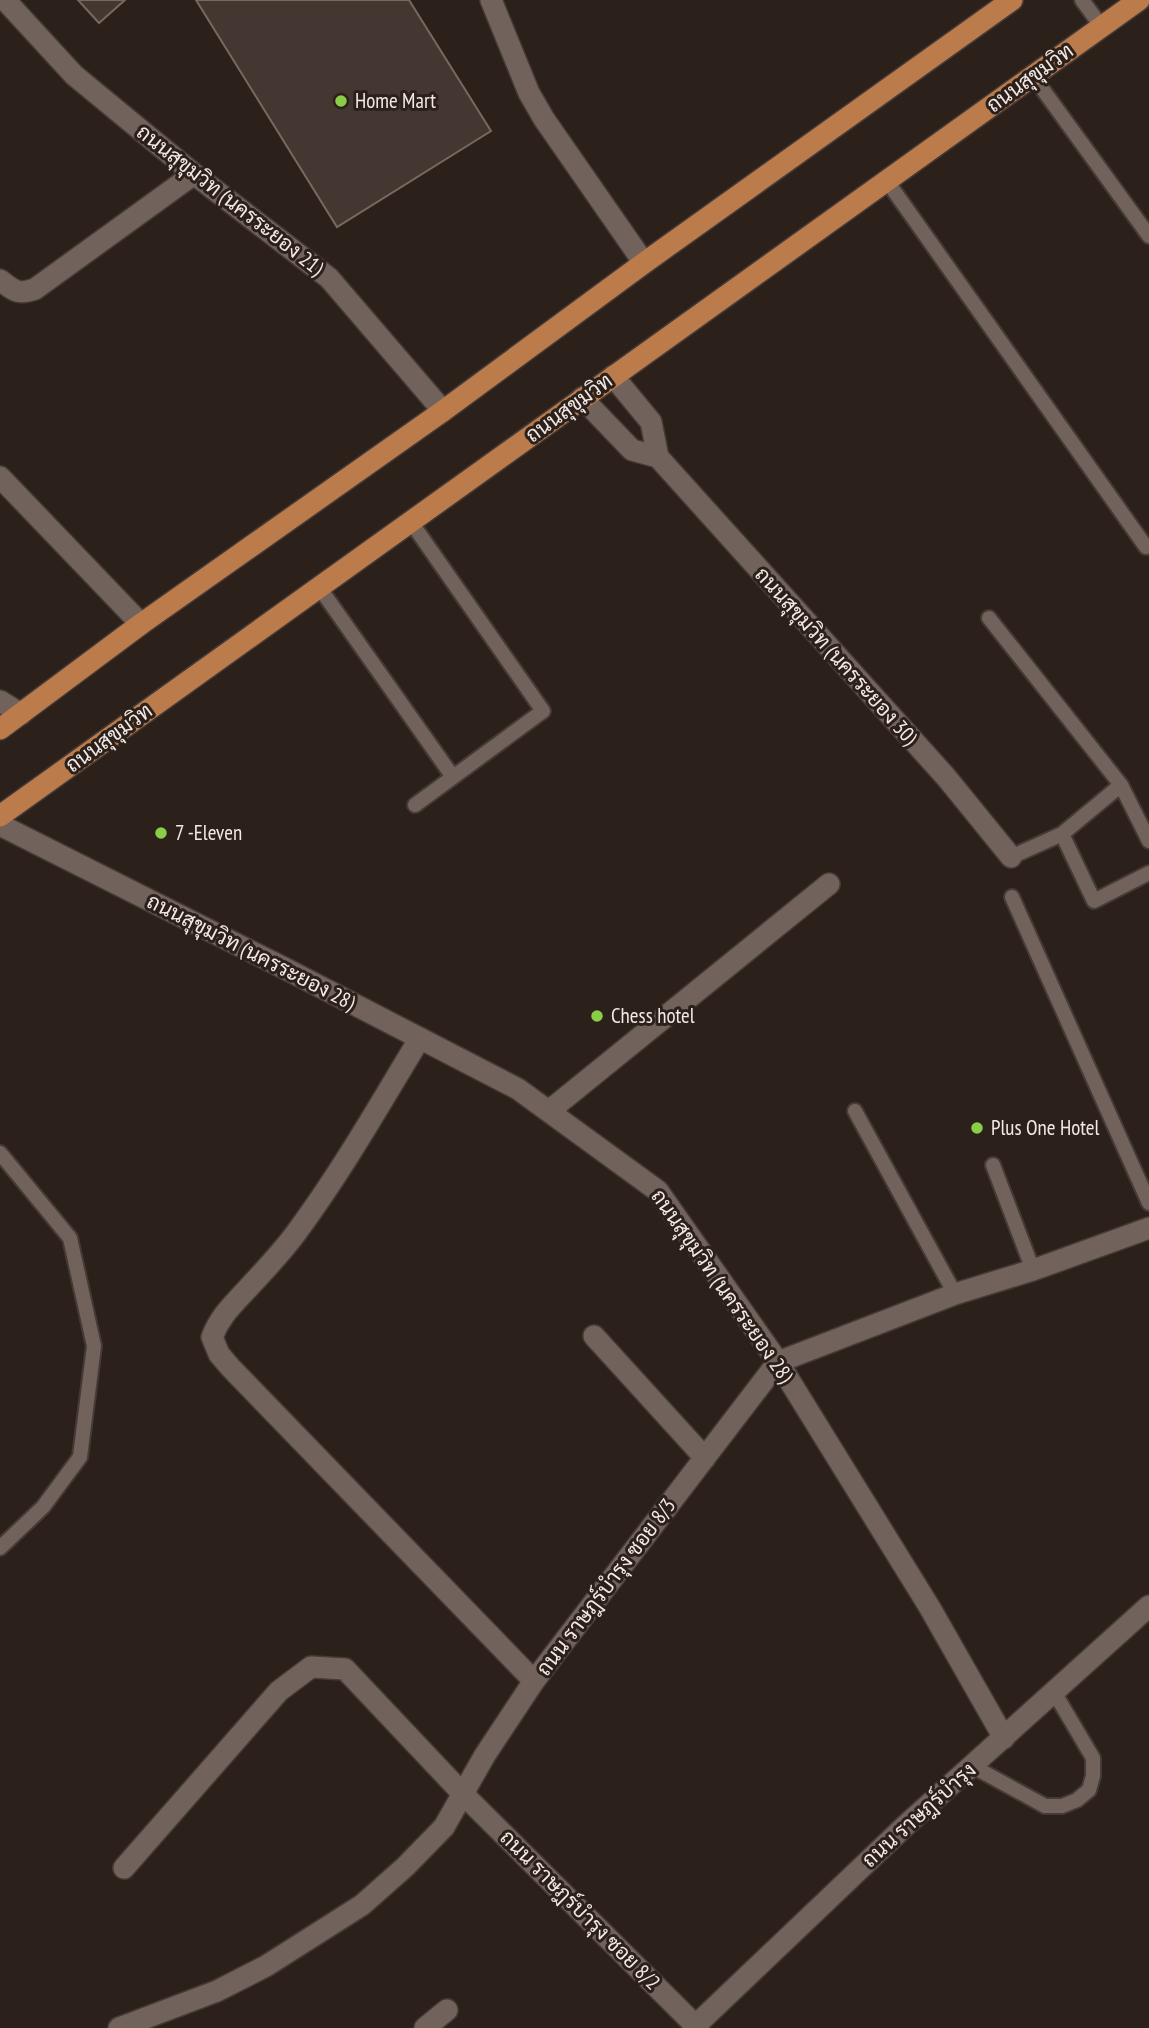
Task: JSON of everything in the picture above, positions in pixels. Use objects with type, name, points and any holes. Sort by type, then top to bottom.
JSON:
[{"type":"main road","points":[[0,729],[141,624],[443,411],[644,263],[1012,0]]},
{"type":"main road","name":"ถนนสุขุมวิท","points":[[0,816],[1139,0]]},
{"type":"street","name":"ถนนสุขุมวิท (นครระยอง 21)","points":[[5,0],[74,75],[194,174],[329,278],[443,411]]},
{"type":"street","points":[[491,0],[534,102],[644,263]]},
{"type":"street","points":[[0,281],[23,293],[35,289],[194,174]]},
{"type":"street","points":[[613,376],[651,422],[658,457]]},
{"type":"street","name":"ถนนสุขุมวิท (นครระยอง 30)","points":[[582,398],[632,450],[658,457],[946,777],[1012,857]]},
{"type":"street","points":[[0,477],[141,624]]},
{"type":"street","points":[[0,701],[21,714]]},
{"type":"street","name":"ถนนสุขุมวิท (นครระยอง 28)","points":[[0,825],[518,1089],[658,1191],[778,1362],[930,1608],[1004,1738]]},
{"type":"street","points":[[549,1111],[829,884]]},
{"type":"street","points":[[419,1038],[326,1190],[295,1235],[226,1311],[212,1337],[219,1354],[229,1367],[534,1681]]},
{"type":"street","points":[[778,1362],[955,1294],[1033,1270],[1149,1228]]},
{"type":"street","points":[[594,1336],[705,1458]]},
{"type":"street","name":"ถนน ราษฎร์บำรุง ซอย 8/3","points":[[119,2028],[217,1991],[266,1966],[362,1905],[405,1867],[444,1827],[485,1755],[534,1681],[778,1362]]},
{"type":"street","name":"ถนน ราษฎร์บำรุง","points":[[695,2027],[905,1826],[1149,1606]]},
{"type":"street","name":"ถนน ราษฎร์บำรุง ซอย 8/2","points":[[124,1868],[279,1691],[311,1667],[345,1669],[463,1794],[695,2027]]},
{"type":"street","points":[[425,2028],[447,2010]]},
{"type":"lane","points":[[1082,0],[1101,26]]},
{"type":"lane","points":[[1033,76],[1149,236]]},
{"type":"lane","points":[[887,181],[1146,547]]},
{"type":"lane","points":[[411,522],[543,711],[415,805]]},
{"type":"lane","points":[[319,587],[453,776]]},
{"type":"lane","points":[[989,618],[1121,785],[1149,841]]},
{"type":"lane","points":[[1012,857],[1062,834],[1121,785]]},
{"type":"lane","points":[[1062,834],[1094,901],[1149,873]]},
{"type":"lane","points":[[1012,897],[1149,1203]]},
{"type":"lane","points":[[855,1111],[955,1294]]},
{"type":"lane","points":[[0,1153],[70,1238],[94,1346],[80,1457],[43,1507],[0,1548]]},
{"type":"lane","points":[[993,1165],[1033,1270]]},
{"type":"lane","points":[[972,1766],[1045,1806],[1062,1806],[1077,1800],[1088,1790],[1093,1776],[1093,1758],[1054,1692]]},
{"type":"building","points":[[78,0],[125,0],[99,23]]},
{"type":"building","points":[[196,0],[409,0],[491,131],[337,227]]},
{"type":"place","name":"Home Mart","points":[[341,101]]},
{"type":"place","name":"7 -Eleven","points":[[161,833]]},
{"type":"place","name":"Chess hotel","points":[[597,1016]]},
{"type":"place","name":"Plus One Hotel","points":[[977,1128]]}]
